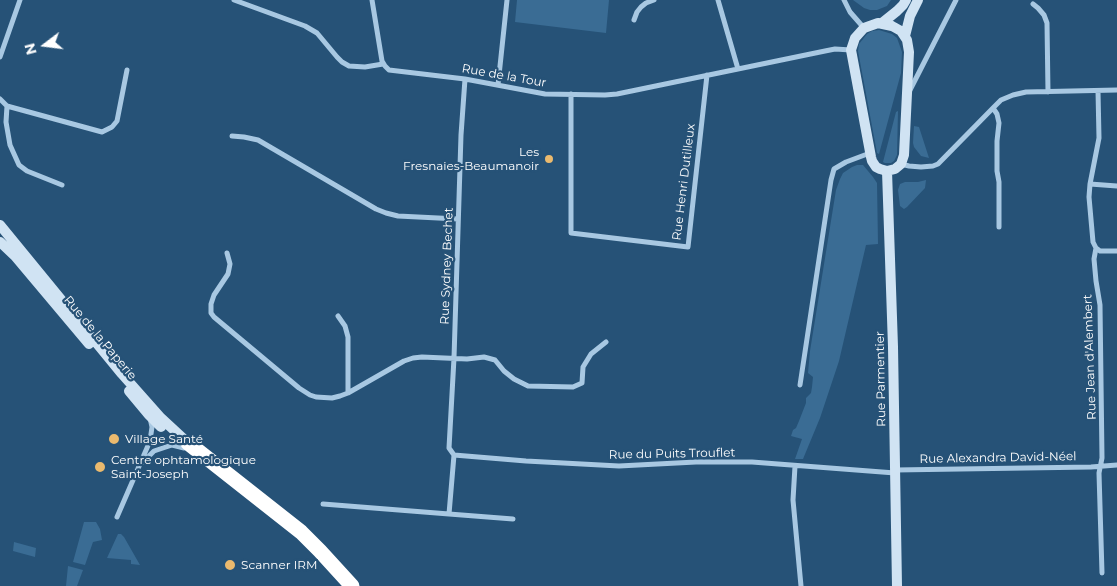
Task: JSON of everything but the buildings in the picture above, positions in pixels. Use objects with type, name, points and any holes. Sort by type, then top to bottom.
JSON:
[{"type":"highway","points":[[186,445],[277,512],[312,535],[360,586]]},
{"type":"highway","points":[[186,445],[287,529],[339,577],[352,586]]},
{"type":"highway","points":[[277,512],[314,544],[339,577]]},
{"type":"street","points":[[0,58],[20,0]]},
{"type":"street","name":"Rue de la Tour","points":[[234,0],[305,26],[317,33],[337,57],[349,66],[365,67],[383,64],[392,71],[465,79],[545,94],[617,94],[835,49],[851,50]]},
{"type":"street","points":[[372,0],[383,64]]},
{"type":"street","points":[[498,85],[507,0]]},
{"type":"street","points":[[634,20],[641,7],[654,0]]},
{"type":"street","points":[[718,0],[738,69]]},
{"type":"street","points":[[844,0],[850,12],[864,28]]},
{"type":"street","points":[[882,23],[896,28],[905,36],[909,46],[904,155],[901,164],[887,171],[876,167],[872,161],[851,50],[855,38],[864,28],[882,23],[898,11],[906,0]]},
{"type":"street","points":[[905,36],[910,16],[918,0]]},
{"type":"street","points":[[907,95],[956,0]]},
{"type":"street","points":[[1033,4],[1044,15],[1047,23],[1048,92]]},
{"type":"street","points":[[0,99],[7,106],[102,132],[112,127],[117,121],[127,70]]},
{"type":"street","name":"Rue Henri Dutilleux","points":[[572,94],[571,233],[688,247],[707,75]]},
{"type":"street","name":"Rue Sydney Bechet","points":[[449,514],[453,454],[449,448],[454,358],[461,135],[465,79]]},
{"type":"street","points":[[901,164],[921,168],[938,164],[992,108],[1001,100],[1013,95],[1026,92],[1117,90]]},
{"type":"street","name":"Rue Jean d'Alembert","points":[[1098,91],[1099,138],[1089,197],[1093,242],[1096,248],[1094,259],[1100,305],[1101,466]]},
{"type":"street","points":[[7,106],[6,122],[10,145],[19,165],[27,171],[62,185]]},
{"type":"street","points":[[992,108],[997,114],[999,123],[997,141],[999,227]]},
{"type":"street","points":[[232,136],[258,140],[386,213],[398,216],[458,219]]},
{"type":"street","points":[[800,385],[834,169],[846,162],[870,153]]},
{"type":"street","name":"Rue Parmentier","points":[[887,171],[893,347],[897,586]]},
{"type":"street","points":[[1090,184],[1117,186]]},
{"type":"street","points":[[0,225],[122,374],[186,445]]},
{"type":"street","name":"Rue de la Paperie","points":[[0,242],[15,256],[149,415],[186,445]]},
{"type":"street","points":[[1096,248],[1104,251],[1117,251]]},
{"type":"street","points":[[227,253],[230,264],[228,274],[210,304],[211,313],[216,321],[310,395],[323,398],[340,396],[404,361],[422,357],[467,359],[484,357],[495,360],[514,379],[528,386],[573,387],[582,383],[583,367],[590,354],[606,342]]},
{"type":"street","points":[[338,316],[345,326],[348,337],[348,393]]},
{"type":"street","points":[[118,517],[150,441],[152,427],[149,415]]},
{"type":"street","points":[[140,464],[154,451],[172,445],[186,445]]},
{"type":"street","name":"Rue du Puits Trouflet","points":[[453,454],[526,461],[619,466],[696,462],[752,462],[895,472]]},
{"type":"street","name":"Rue Alexandra David-Néel","points":[[895,472],[1117,465]]},
{"type":"street","points":[[795,466],[793,500],[801,586]]},
{"type":"street","points":[[1101,466],[1099,473],[1102,573]]},
{"type":"street","points":[[324,504],[513,520]]},
{"type":"shaded area","points":[[517,0],[609,0],[606,33],[515,22]]},
{"type":"shaded area","points":[[853,0],[891,0],[887,6],[877,10],[870,10]]},
{"type":"shaded area","points":[[879,30],[892,34],[897,38],[902,52],[901,73],[879,154],[877,153],[858,51],[859,44],[867,34]]},
{"type":"shaded area","points":[[898,111],[897,155],[891,163],[885,163],[883,162],[896,112]]},
{"type":"shaded area","points":[[914,126],[919,127],[929,158],[921,156],[914,147]]},
{"type":"shaded area","points":[[857,165],[863,165],[877,183],[878,244],[866,245],[839,361],[820,418],[803,459],[795,459],[802,439],[791,436],[799,421],[806,398],[811,393],[813,377],[808,373],[810,351],[836,190],[843,173]]},
{"type":"shaded area","points":[[926,180],[925,188],[907,207],[904,209],[900,206],[898,190],[900,184]]},
{"type":"shaded area","points":[[84,522],[96,522],[100,529],[102,540],[93,542],[85,565],[73,562]]},
{"type":"shaded area","points":[[118,534],[124,537],[140,565],[131,564],[131,560],[107,558]]},
{"type":"shaded area","points":[[14,542],[36,548],[35,557],[13,551]]},
{"type":"shaded area","points":[[68,566],[83,570],[77,586],[66,586]]},
{"type":"place","name":"Les Fresnaies-Beaumanoir","points":[[549,159]]},
{"type":"place","name":"Village Santé","points":[[114,439]]},
{"type":"place","name":"Centre ophtamologique Saint-Joseph","points":[[100,467]]},
{"type":"place","name":"Scanner IRM","points":[[230,565]]}]
